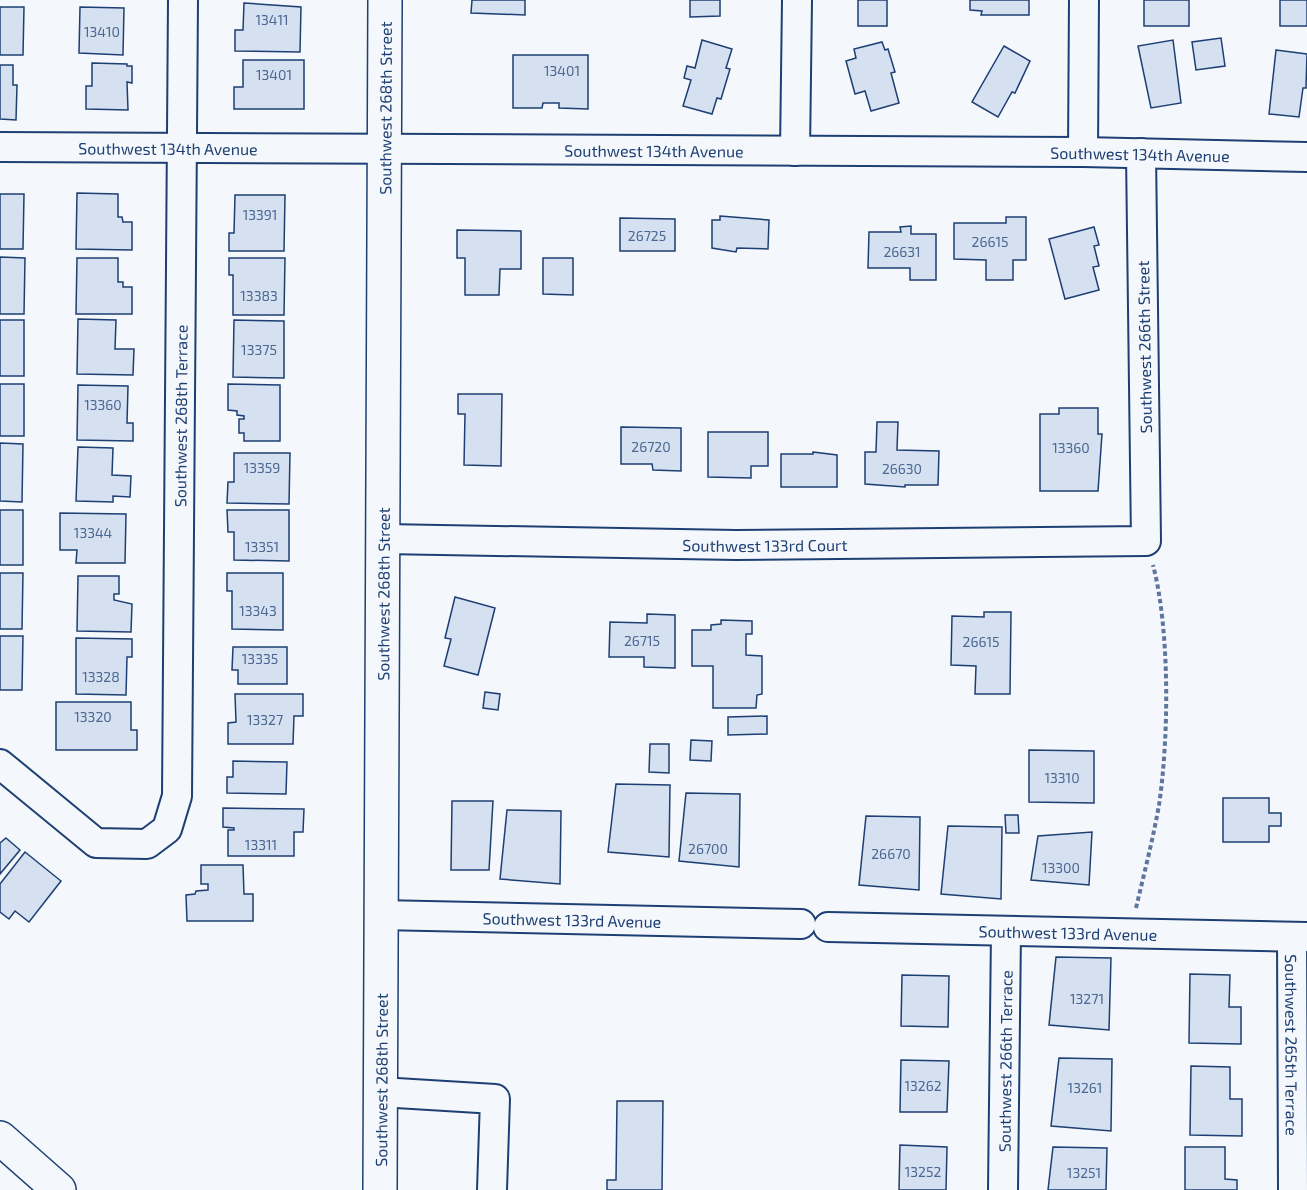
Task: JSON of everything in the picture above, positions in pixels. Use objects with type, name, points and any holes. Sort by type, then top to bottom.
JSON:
[{"type":"main road","name":"Southwest 268th Street","points":[[380,1190],[385,0]]},
{"type":"main road","points":[[0,1138],[59,1190]]},
{"type":"street","name":"Southwest 268th Terrace","points":[[0,764],[96,843],[147,844],[167,829],[177,796],[183,0]]},
{"type":"street","points":[[795,151],[797,0]]},
{"type":"street","points":[[1083,152],[1084,0]]},
{"type":"street","name":"Southwest 134th Avenue","points":[[0,147],[1083,152],[1307,157]]},
{"type":"street","name":"Southwest 266th Street","points":[[1141,153],[1146,541]]},
{"type":"street","name":"Southwest 133rd Court","points":[[384,539],[735,544],[1146,541]]},
{"type":"street","name":"Southwest 133rd Avenue","points":[[380,915],[1130,935],[1299,937]]},
{"type":"street","name":"Southwest 266th Terrace","points":[[1003,1190],[1006,932]]},
{"type":"street","name":"Southwest 265th Terrace","points":[[1293,1190],[1299,937]]},
{"type":"street","points":[[380,1092],[495,1098],[492,1190]]},
{"type":"path","points":[[1130,935],[1159,804],[1166,708],[1161,596],[1146,541]]},
{"type":"building","points":[[472,0],[525,0],[525,15],[471,13]]},
{"type":"building","points":[[690,0],[720,0],[720,16],[690,17]]},
{"type":"building","points":[[858,0],[887,0],[887,26],[858,26]]},
{"type":"building","points":[[970,0],[1029,0],[1029,15],[981,15],[982,11],[970,10]]},
{"type":"building","points":[[1144,0],[1189,0],[1189,26],[1144,26]]},
{"type":"building","points":[[1280,0],[1307,0],[1307,26],[1280,26]]},
{"type":"building","points":[[244,3],[301,7],[300,52],[235,51],[235,30],[243,30]]},
{"type":"building","points":[[0,7],[24,7],[23,55],[0,55]]},
{"type":"building","points":[[80,7],[124,8],[123,55],[79,53]]},
{"type":"building","points":[[1221,38],[1225,66],[1196,70],[1192,42]]},
{"type":"building","points":[[702,40],[732,49],[726,68],[730,69],[721,99],[717,98],[712,114],[683,106],[691,80],[684,78],[687,66],[695,68]]},
{"type":"building","points":[[1173,40],[1181,103],[1151,108],[1138,46]]},
{"type":"building","points":[[882,42],[885,50],[888,49],[895,72],[891,73],[899,103],[871,111],[865,91],[855,94],[846,61],[856,58],[854,49]]},
{"type":"building","points":[[1004,46],[1030,61],[1015,93],[1012,92],[998,117],[972,102]]},
{"type":"building","points":[[1276,50],[1307,54],[1306,88],[1303,88],[1299,117],[1269,114]]},
{"type":"building","points":[[513,55],[588,55],[588,109],[559,108],[559,103],[543,103],[542,108],[513,108]]},
{"type":"building","points":[[243,60],[304,60],[304,109],[234,109],[234,87],[243,87]]},
{"type":"building","points":[[92,63],[132,66],[132,83],[127,82],[128,110],[86,109],[86,86],[92,86]]},
{"type":"building","points":[[0,65],[13,65],[13,85],[17,85],[16,120],[0,119]]},
{"type":"building","points":[[77,193],[118,194],[118,217],[122,217],[123,222],[132,222],[132,250],[76,249]]},
{"type":"building","points":[[0,194],[24,194],[23,249],[0,249]]},
{"type":"building","points":[[235,195],[285,195],[284,251],[229,251],[229,233],[234,233]]},
{"type":"building","points":[[720,216],[769,220],[768,249],[737,248],[736,252],[712,248],[712,220],[720,220]]},
{"type":"building","points":[[1006,217],[1026,217],[1026,260],[1013,260],[1013,280],[986,280],[986,260],[954,259],[954,223],[1006,223]]},
{"type":"building","points":[[620,218],[675,219],[675,251],[620,251]]},
{"type":"building","points":[[911,226],[911,234],[936,234],[936,280],[910,280],[910,268],[868,268],[869,232],[901,232],[900,227]]},
{"type":"building","points":[[1094,227],[1099,245],[1094,246],[1099,266],[1093,267],[1099,290],[1065,299],[1049,239]]},
{"type":"building","points":[[457,230],[521,231],[521,269],[500,269],[499,295],[465,295],[465,258],[457,258]]},
{"type":"building","points":[[0,257],[25,258],[24,314],[0,314]]},
{"type":"building","points":[[77,258],[118,258],[118,282],[123,282],[123,287],[132,287],[132,314],[76,314]]},
{"type":"building","points":[[229,258],[285,258],[284,315],[233,315],[233,275],[229,275]]},
{"type":"building","points":[[543,258],[573,258],[573,295],[543,294]]},
{"type":"building","points":[[78,319],[116,320],[115,349],[134,349],[133,375],[77,374]]},
{"type":"building","points":[[0,320],[24,320],[24,376],[0,376]]},
{"type":"building","points":[[234,320],[284,321],[284,378],[233,377]]},
{"type":"building","points":[[0,384],[24,384],[24,436],[0,436]]},
{"type":"building","points":[[228,384],[280,385],[280,441],[244,441],[244,433],[239,433],[239,419],[244,419],[244,416],[237,415],[237,411],[228,410]]},
{"type":"building","points":[[78,385],[128,386],[127,423],[133,423],[133,441],[77,440]]},
{"type":"building","points":[[458,394],[502,394],[501,466],[464,465],[465,414],[458,414]]},
{"type":"building","points":[[1059,408],[1098,408],[1098,434],[1102,434],[1098,491],[1040,491],[1040,414],[1059,414]]},
{"type":"building","points":[[877,422],[898,422],[897,450],[939,451],[938,485],[905,485],[905,487],[865,484],[865,452],[876,452]]},
{"type":"building","points":[[621,427],[681,428],[681,471],[653,470],[652,464],[621,464]]},
{"type":"building","points":[[708,432],[768,432],[768,466],[751,466],[751,478],[708,477]]},
{"type":"building","points":[[0,443],[23,444],[22,502],[0,501]]},
{"type":"building","points":[[78,447],[113,448],[112,475],[131,476],[130,497],[113,496],[113,502],[76,501]]},
{"type":"building","points":[[813,452],[837,455],[837,487],[781,487],[781,454],[813,454]]},
{"type":"building","points":[[234,453],[290,453],[289,504],[227,503],[228,482],[234,482]]},
{"type":"building","points":[[0,510],[23,510],[23,565],[0,565]]},
{"type":"building","points":[[227,510],[289,510],[289,561],[234,560],[234,532],[228,532]]},
{"type":"building","points":[[60,513],[126,514],[125,563],[76,563],[77,550],[60,550]]},
{"type":"building","points":[[0,573],[23,573],[22,629],[0,629]]},
{"type":"building","points":[[227,573],[283,573],[283,630],[232,629],[232,591],[227,591]]},
{"type":"building","points":[[78,576],[119,576],[119,594],[114,594],[114,600],[132,604],[131,632],[77,631]]},
{"type":"building","points":[[455,597],[495,608],[478,675],[444,666],[451,639],[445,638]]},
{"type":"building","points":[[984,612],[1011,612],[1010,694],[975,694],[976,666],[951,665],[952,616],[984,617]]},
{"type":"building","points":[[647,614],[675,615],[675,668],[644,667],[644,657],[609,657],[610,622],[647,623]]},
{"type":"building","points":[[721,620],[752,621],[752,634],[746,634],[746,655],[762,656],[762,694],[757,695],[756,708],[713,708],[713,666],[692,666],[692,630],[711,630],[711,625],[721,624]]},
{"type":"building","points":[[0,636],[23,636],[22,690],[0,690]]},
{"type":"building","points":[[76,638],[132,639],[132,657],[127,657],[126,695],[76,694]]},
{"type":"building","points":[[233,647],[287,647],[287,684],[238,684],[238,670],[232,670]]},
{"type":"building","points":[[485,692],[500,694],[498,710],[483,708]]},
{"type":"building","points":[[235,694],[303,694],[303,716],[294,716],[293,744],[228,744],[228,723],[236,722]]},
{"type":"building","points":[[56,702],[131,702],[131,730],[137,730],[137,750],[56,750]]},
{"type":"building","points":[[767,716],[767,734],[728,735],[728,717]]},
{"type":"building","points":[[691,740],[712,741],[711,761],[690,760]]},
{"type":"building","points":[[650,744],[669,744],[669,773],[649,772]]},
{"type":"building","points":[[1029,750],[1094,751],[1094,803],[1029,802]]},
{"type":"building","points":[[233,761],[287,762],[286,794],[227,793],[227,777],[233,777]]},
{"type":"building","points":[[616,784],[670,785],[669,857],[608,852]]},
{"type":"building","points":[[686,793],[740,794],[739,867],[679,861]]},
{"type":"building","points":[[1223,798],[1269,798],[1269,813],[1281,813],[1281,826],[1269,826],[1269,842],[1223,842]]},
{"type":"building","points":[[452,801],[493,801],[489,870],[451,870]]},
{"type":"building","points":[[223,808],[304,809],[303,832],[294,832],[294,856],[228,856],[228,830],[234,830],[234,828],[223,827]]},
{"type":"building","points":[[507,810],[561,811],[560,884],[500,879]]},
{"type":"building","points":[[1005,815],[1018,815],[1019,833],[1006,833]]},
{"type":"building","points":[[866,816],[920,817],[919,890],[859,885]]},
{"type":"building","points":[[948,826],[1002,827],[1001,899],[941,894]]},
{"type":"building","points":[[1092,832],[1089,885],[1031,880],[1038,836]]},
{"type":"building","points":[[6,838],[20,850],[0,874],[0,843]]},
{"type":"building","points":[[25,852],[61,881],[29,922],[15,911],[9,919],[0,912],[0,884]]},
{"type":"building","points":[[201,865],[243,865],[244,894],[253,894],[253,921],[187,921],[186,895],[208,890],[208,884],[201,884]]},
{"type":"building","points":[[1056,957],[1111,958],[1109,1030],[1049,1025]]},
{"type":"building","points":[[1190,974],[1230,975],[1229,1007],[1241,1007],[1241,1044],[1189,1043]]},
{"type":"building","points":[[902,975],[949,976],[948,1027],[901,1026]]},
{"type":"building","points":[[1059,1058],[1112,1059],[1111,1131],[1051,1126]]},
{"type":"building","points":[[901,1060],[949,1061],[947,1112],[900,1112]]},
{"type":"building","points":[[1191,1066],[1230,1067],[1230,1099],[1242,1099],[1242,1136],[1190,1135]]},
{"type":"building","points":[[617,1101],[663,1101],[662,1190],[607,1190],[607,1180],[616,1180]]},
{"type":"building","points":[[900,1145],[947,1147],[946,1190],[899,1190]]},
{"type":"building","points":[[1053,1147],[1107,1148],[1106,1190],[1048,1190]]},
{"type":"building","points":[[1185,1147],[1225,1147],[1225,1179],[1237,1180],[1237,1190],[1185,1190]]}]
